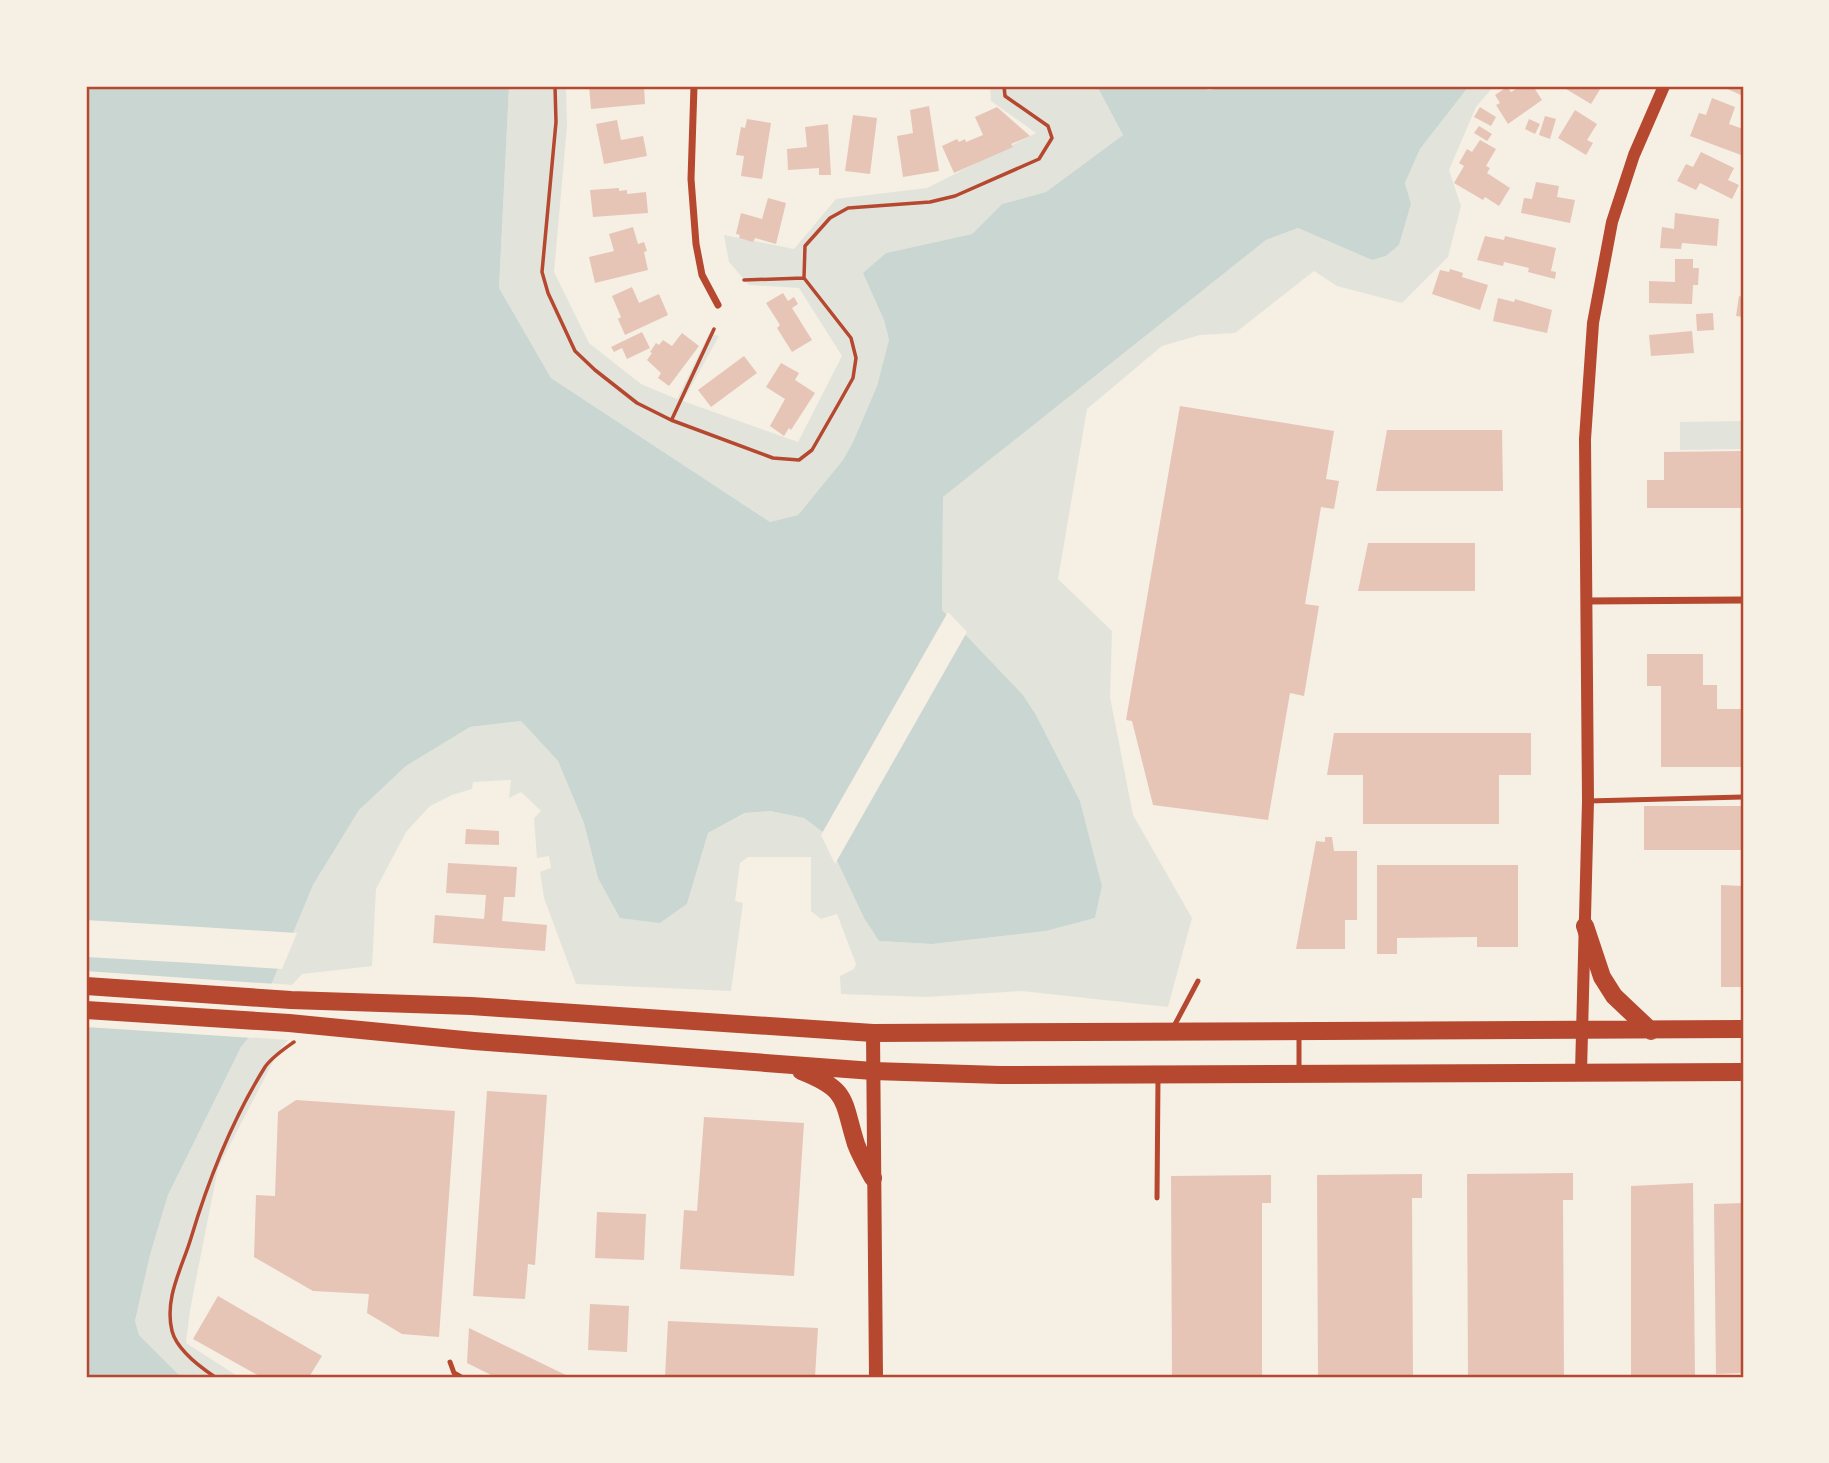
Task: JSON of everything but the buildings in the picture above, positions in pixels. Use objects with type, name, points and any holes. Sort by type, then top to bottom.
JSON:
[{"type":"main road","points":[[1586,926],[1602,977],[1614,996],[1651,1031]]},
{"type":"main road","points":[[86,986],[291,1000],[471,1006],[873,1033],[1170,1034],[1743,1029]]},
{"type":"main road","points":[[86,1010],[294,1031],[424,1036],[873,1071],[1000,1075],[1743,1072]]},
{"type":"main road","points":[[873,1033],[876,1377]]},
{"type":"main road","points":[[786,1065],[825,1081],[840,1095],[850,1118],[857,1146],[873,1178]]},
{"type":"street","points":[[694,86],[691,179],[696,244],[702,275],[718,305]]},
{"type":"street","points":[[1581,1072],[1588,801],[1585,439],[1593,323],[1612,222],[1634,155],[1664,86]]},
{"type":"street","points":[[1586,601],[1743,600]]},
{"type":"lane","points":[[1588,801],[1743,797]]},
{"type":"lane","points":[[1170,1034],[1198,981]]},
{"type":"lane","points":[[1299,1033],[1299,1074]]},
{"type":"lane","points":[[1157,1198],[1158,1075]]},
{"type":"lane","points":[[450,1362],[454,1373],[461,1377]]},
{"type":"path","points":[[555,86],[555,122],[542,272],[548,293],[575,351],[637,403],[671,420],[773,458],[799,460],[812,450],[853,378],[856,358],[851,338],[804,278],[805,246],[830,218],[848,208],[930,202],[955,196],[1039,159],[1052,138],[1048,126],[1005,96],[1004,86]]},
{"type":"path","points":[[744,280],[804,278]]},
{"type":"path","points":[[671,420],[715,329]]},
{"type":"path","points":[[215,1377],[182,1349],[172,1331],[171,1304],[175,1277],[190,1241],[215,1164],[228,1137],[267,1064],[294,1031]]},
{"type":"shaded area","points":[[86,86],[509,86],[499,288],[551,378],[770,522],[798,515],[843,460],[877,386],[889,340],[884,320],[863,273],[886,253],[972,234],[1002,204],[1046,192],[1123,135],[1097,86],[1204,86],[1208,90],[1236,86],[1469,86],[1420,149],[1405,183],[1411,204],[1399,245],[1386,256],[1372,260],[1298,228],[1266,240],[943,497],[942,610],[1023,695],[1080,801],[1102,886],[1095,918],[1046,931],[932,944],[879,941],[864,918],[824,833],[804,818],[770,811],[745,813],[708,833],[687,904],[660,923],[620,918],[598,878],[584,823],[558,761],[521,721],[470,727],[406,766],[359,810],[313,885],[249,1037],[241,1047],[168,1195],[150,1255],[135,1321],[139,1335],[181,1377],[86,1377]]},
{"type":"shaded area","points":[[509,86],[566,86],[567,126],[554,272],[589,343],[641,384],[677,399],[709,334],[719,336],[683,401],[798,442],[842,356],[799,288],[749,285],[729,262],[724,235],[794,249],[836,199],[927,188],[1036,133],[991,101],[990,86],[1097,86],[1123,135],[1046,192],[1002,204],[972,234],[886,253],[864,273],[884,320],[889,341],[877,386],[843,460],[798,515],[770,522],[551,378],[499,288]]},
{"type":"shaded area","points":[[1469,86],[1494,86],[1476,107],[1449,170],[1461,206],[1448,257],[1402,303],[1337,286],[1314,271],[1235,333],[1200,335],[1162,346],[1087,409],[1058,579],[1112,631],[1110,697],[1133,815],[1192,918],[1168,1007],[1022,991],[926,997],[841,994],[840,976],[854,969],[856,964],[837,914],[821,919],[811,911],[811,857],[748,857],[740,863],[735,901],[743,903],[731,991],[576,984],[544,898],[540,872],[551,868],[549,856],[537,858],[534,818],[541,811],[521,792],[509,798],[511,780],[473,782],[472,789],[430,806],[406,832],[376,889],[372,966],[302,974],[292,985],[268,983],[313,885],[359,810],[406,766],[470,727],[521,721],[558,761],[584,822],[598,878],[660,923],[687,904],[708,833],[746,813],[770,811],[804,818],[824,833],[864,918],[879,941],[932,944],[1046,931],[1095,918],[1102,886],[1080,801],[1023,695],[942,610],[943,497],[1266,240],[1298,228],[1372,260],[1386,256],[1399,245],[1411,204],[1405,183],[1420,149]]},
{"type":"shaded area","points":[[1743,421],[1743,449],[1680,450],[1680,422]]},
{"type":"shaded area","points":[[249,1037],[288,1040],[278,1052],[218,1168],[186,1343],[239,1377],[181,1377],[139,1335],[135,1321],[150,1255],[168,1195],[241,1047]]},
{"type":"pier","points":[[948,612],[967,632],[835,864],[821,835]]},
{"type":"pier","points":[[86,920],[297,933],[282,969],[86,957]]},
{"type":"pier","points":[[86,971],[276,984],[253,1038],[86,1027]]}]
